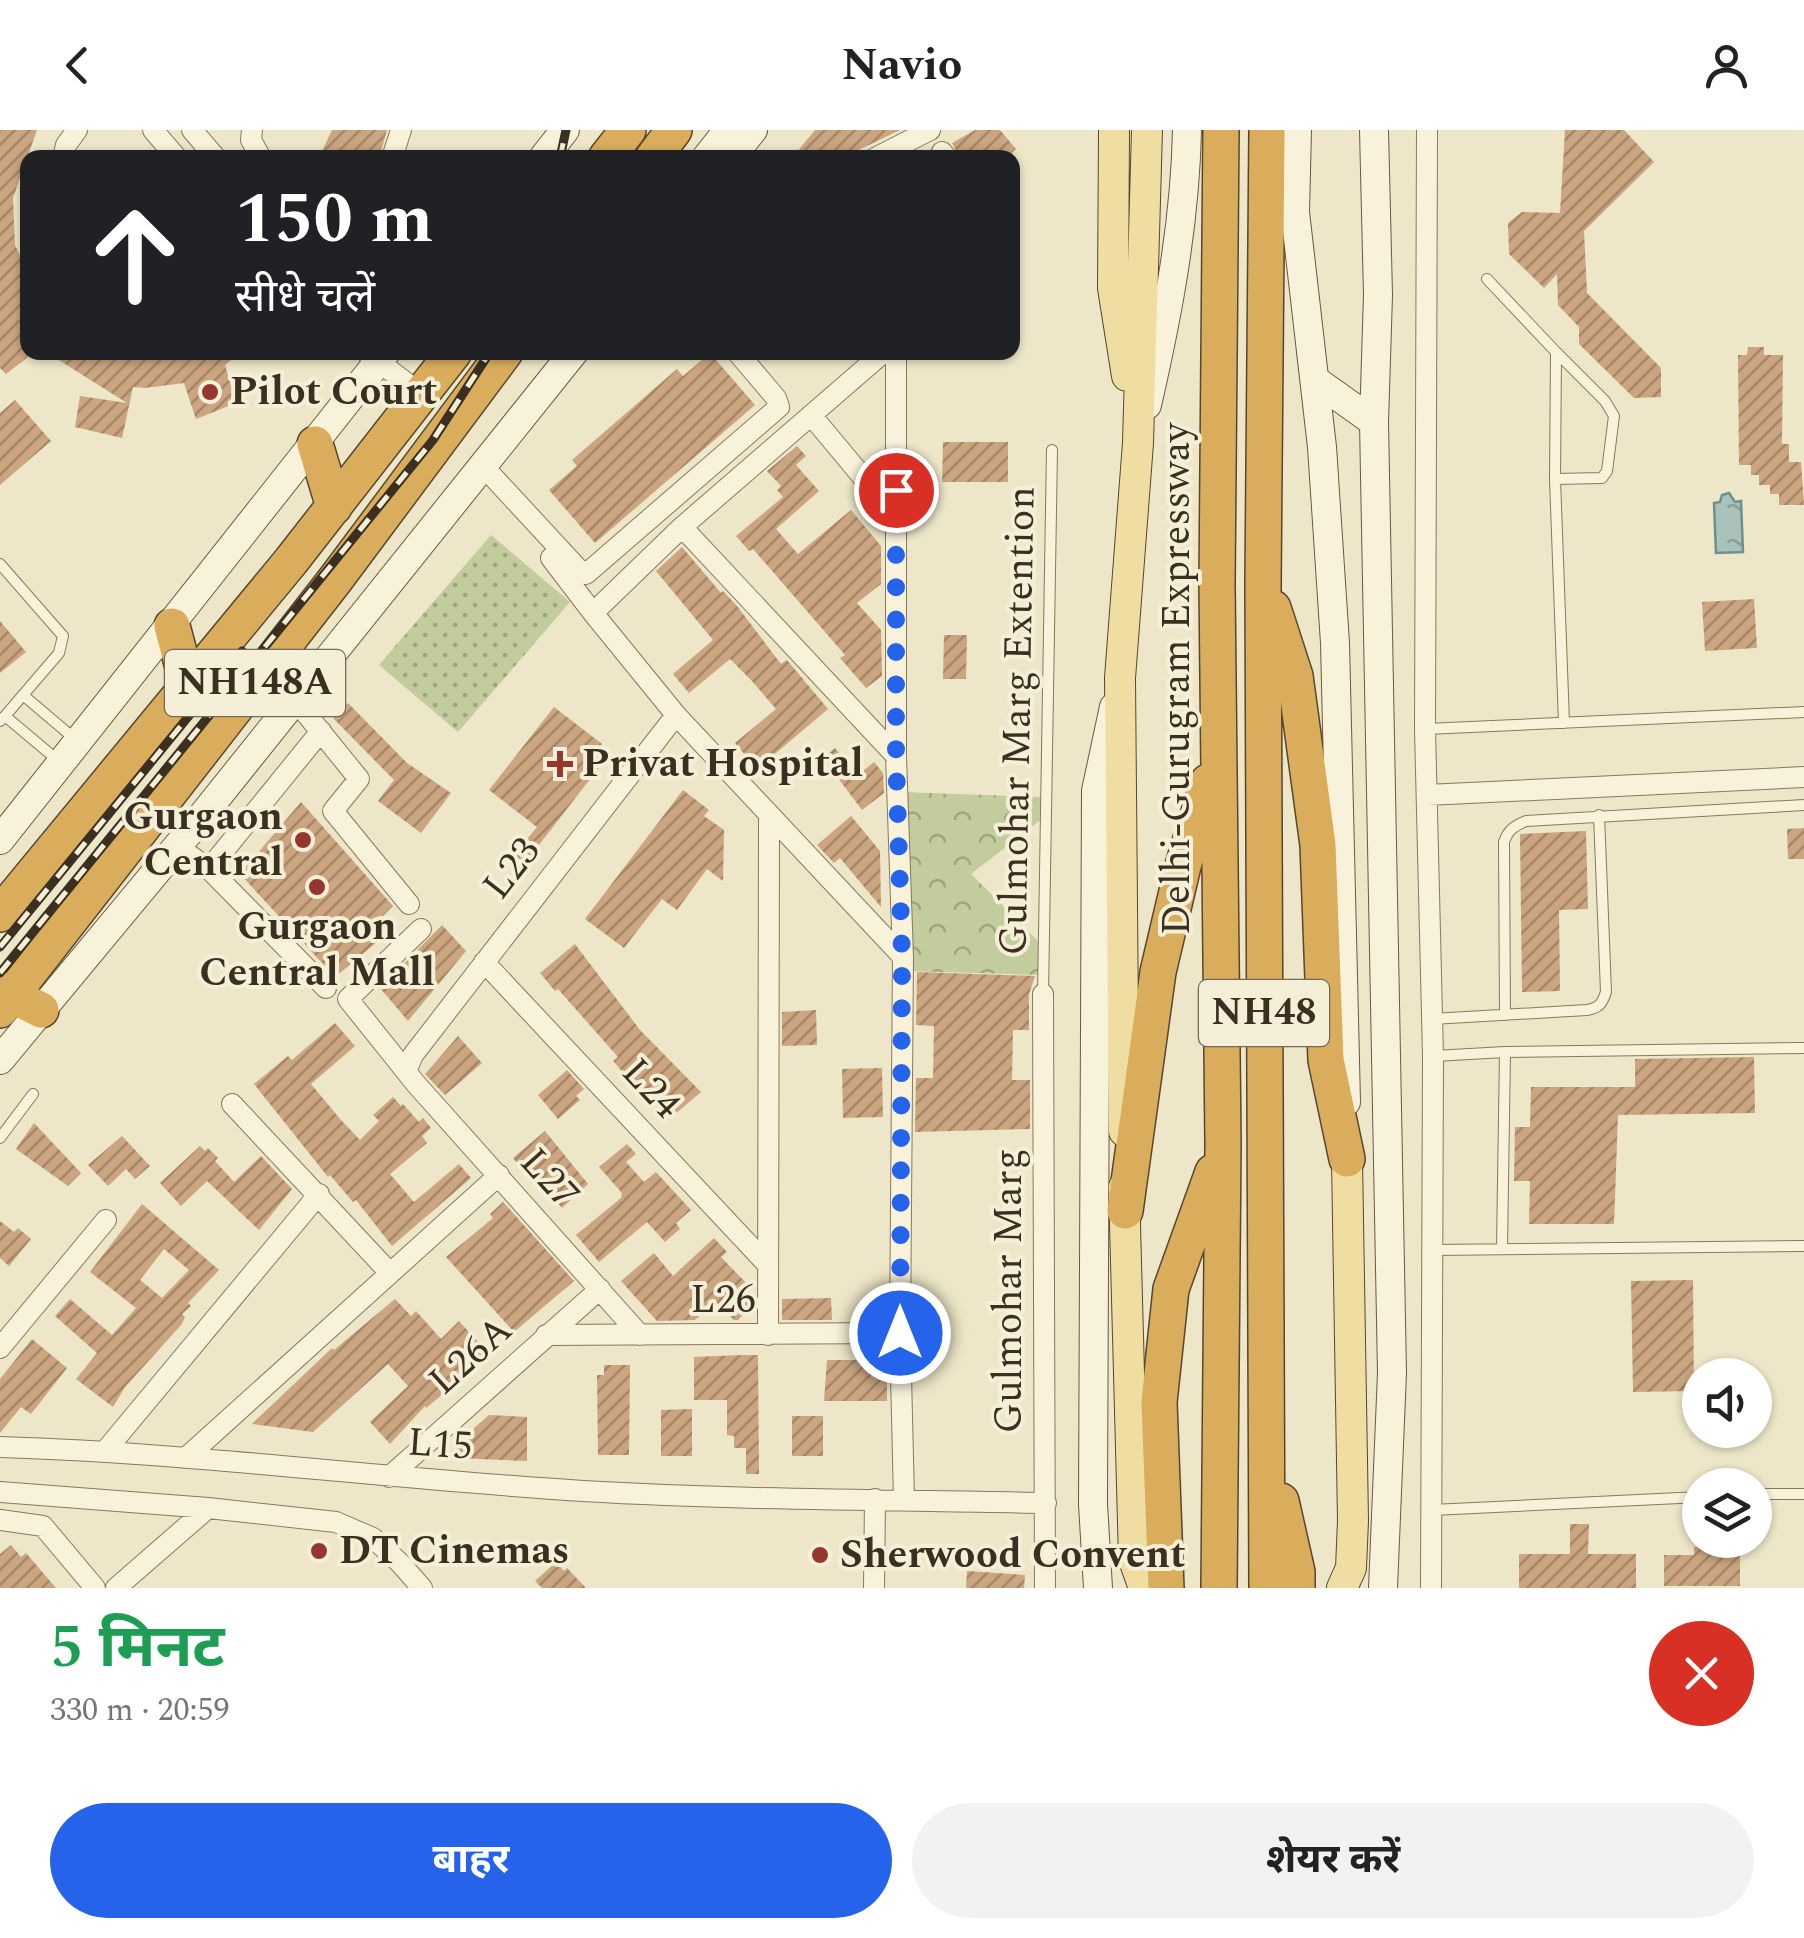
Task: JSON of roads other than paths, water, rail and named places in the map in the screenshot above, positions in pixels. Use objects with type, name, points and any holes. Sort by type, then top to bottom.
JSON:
[{"type":"highway","points":[[612,150],[628,130]]},
{"type":"highway","name":"Delhi-Gurugram Expressway","points":[[1219,1588],[1223,1144],[1217,584],[1221,130]]},
{"type":"highway","name":"NH48","points":[[1266,130],[1262,584],[1266,1588]]},
{"type":"highway","name":"NH148A","points":[[0,914],[334,508],[448,360]]},
{"type":"highway","name":"NH148A","points":[[13,1002],[499,360]]},
{"type":"highway","points":[[315,444],[334,508]]},
{"type":"highway","points":[[1262,584],[1280,623],[1295,676],[1318,845],[1326,1060],[1347,1159]]},
{"type":"highway","points":[[172,626],[188,686]]},
{"type":"highway","points":[[1125,1211],[1158,972],[1183,866],[1219,748]]},
{"type":"highway","points":[[1166,1588],[1159,1402],[1172,1289],[1223,1144]]},
{"type":"highway","points":[[1267,1442],[1297,1572],[1297,1588]]},
{"type":"main road","points":[[549,150],[565,130]]},
{"type":"main road","points":[[712,150],[728,130]]},
{"type":"main road","points":[[736,150],[752,130]]},
{"type":"main road","points":[[1114,130],[1113,288],[1138,443]]},
{"type":"main road","points":[[1144,1588],[1134,1560],[1125,1211],[1120,678],[1138,443],[1147,130]]},
{"type":"main road","points":[[1138,443],[1172,298],[1186,196],[1188,130]]},
{"type":"main road","points":[[1297,130],[1295,212],[1314,380],[1336,680],[1353,1521],[1351,1568],[1342,1588]]},
{"type":"main road","points":[[1374,130],[1378,295],[1374,422],[1392,1373],[1382,1588]]},
{"type":"main road","points":[[0,840],[315,444],[373,360]]},
{"type":"main road","points":[[184,839],[235,749],[544,360]]},
{"type":"main road","points":[[0,1060],[13,1002],[184,839],[568,360]]},
{"type":"main road","points":[[1314,380],[1374,422]]},
{"type":"main road","points":[[1098,1588],[1093,1504],[1096,792],[1120,678]]},
{"type":"street","points":[[153,130],[170,150]]},
{"type":"street","points":[[192,130],[209,150]]},
{"type":"street","points":[[891,150],[930,130]]},
{"type":"street","points":[[1426,130],[1425,730],[1433,1056],[1431,1588]]},
{"type":"street","points":[[382,360],[421,394]]},
{"type":"street","points":[[480,470],[586,574],[779,408],[776,398],[744,360]]},
{"type":"street","points":[[593,613],[682,527],[875,360]]},
{"type":"street","points":[[896,360],[904,1500]]},
{"type":"street","points":[[811,416],[896,518]]},
{"type":"street","points":[[480,470],[676,715],[902,957]]},
{"type":"street","points":[[682,527],[896,756]]},
{"type":"street","points":[[295,700],[359,780],[333,811],[409,904]]},
{"type":"street","name":"L23","points":[[407,1069],[412,1055],[676,715]]},
{"type":"street","points":[[209,869],[321,732]]},
{"type":"street","points":[[1427,796],[1804,777]]},
{"type":"street","points":[[768,1335],[769,816]]},
{"type":"street","points":[[184,839],[326,988]]},
{"type":"street","name":"L27","points":[[421,930],[348,999],[416,1084],[640,1335]]},
{"type":"street","name":"L24","points":[[484,962],[766,1264]]},
{"type":"street","name":"Gulmohar Marg","points":[[1044,994],[1046,1588]]},
{"type":"street","points":[[232,1104],[390,1273]]},
{"type":"street","points":[[188,1456],[499,1175]]},
{"type":"street","points":[[106,1450],[319,1194]]},
{"type":"street","points":[[0,1348],[106,1220]]},
{"type":"street","name":"L26A","points":[[390,1477],[600,1289]]},
{"type":"street","name":"L26","points":[[546,1335],[900,1333]]},
{"type":"street","name":"L15","points":[[0,1447],[188,1456],[390,1477],[586,1491],[1046,1504]]},
{"type":"street","points":[[0,1492],[336,1522],[372,1538],[422,1588]]},
{"type":"street","points":[[874,1588],[875,1499]]},
{"type":"street","points":[[116,1588],[208,1508]]},
{"type":"street","points":[[0,1520],[29,1521],[43,1526],[95,1588]]},
{"type":"lane","points":[[1486,279],[1605,402],[1615,423],[1607,471],[1602,478],[1555,479]]},
{"type":"lane","points":[[1556,352],[1555,479],[1564,723]]},
{"type":"lane","name":"Gulmohar Marg Extention","points":[[1044,994],[1052,450]]},
{"type":"lane","points":[[0,564],[63,636],[58,653],[2,718],[70,753]]},
{"type":"lane","points":[[22,695],[70,753]]},
{"type":"lane","points":[[1425,730],[1804,712]]},
{"type":"lane","points":[[1505,1015],[1504,842],[1508,831],[1526,821],[1804,805]]},
{"type":"lane","points":[[1431,1020],[1587,1010],[1603,1002],[1606,992],[1599,815]]},
{"type":"lane","points":[[1433,1056],[1804,1048]]},
{"type":"lane","points":[[1502,1247],[1505,1052]]},
{"type":"lane","points":[[0,1138],[33,1094]]},
{"type":"lane","points":[[1432,1250],[1804,1246]]},
{"type":"lane","points":[[1772,1494],[1804,1494]]},
{"type":"lane","points":[[1432,1510],[1682,1497]]},
{"type":"water","points":[[1729,493],[1735,502],[1741,501],[1743,552],[1716,553],[1714,503]]},
{"type":"railway","points":[[562,150],[566,130]]},
{"type":"railway","points":[[0,973],[433,440],[485,360]]},
{"type":"railway","points":[[0,947],[242,651]]},
{"type":"place","name":"Pilot Court","points":[[210,392]]},
{"type":"place","name":"Privat Hospital","points":[[560,764]]},
{"type":"place","name":"Gurgaon Central","points":[[303,840]]},
{"type":"place","name":"Gurgaon Central Mall","points":[[317,887]]},
{"type":"place","name":"DT Cinemas","points":[[319,1551]]},
{"type":"place","name":"Sherwood Convent","points":[[820,1555]]}]
